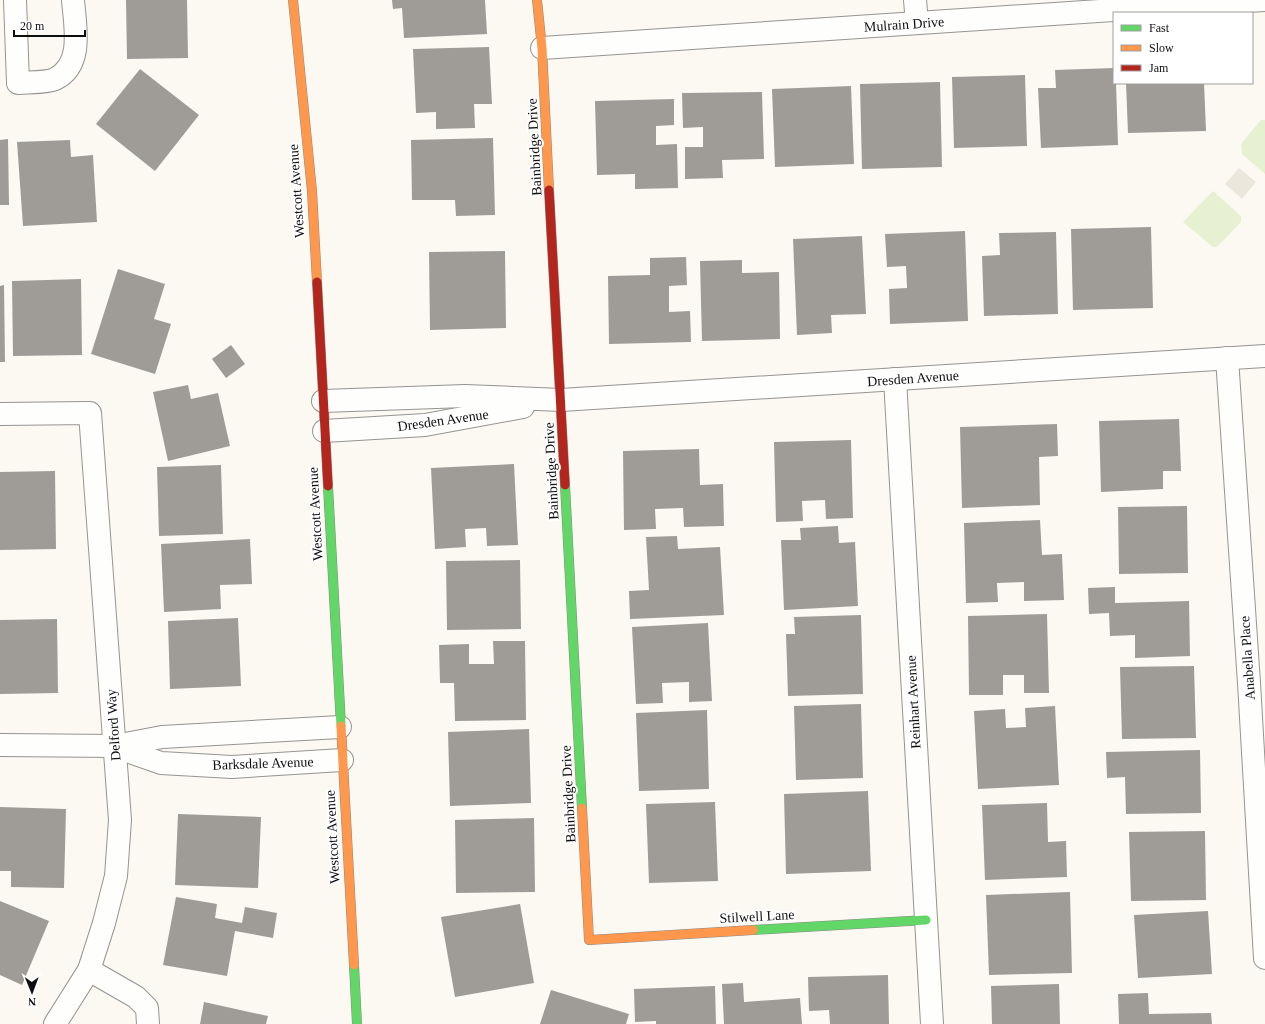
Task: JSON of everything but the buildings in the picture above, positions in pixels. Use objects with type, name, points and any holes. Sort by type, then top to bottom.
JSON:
[{"type":"street","points":[[15,0],[9,83],[54,79],[68,69],[75,53],[76,34],[73,0]]},
{"type":"street","name":"Bainbridge Drive","points":[[537,0],[542,48],[589,940]]},
{"type":"street","points":[[915,0],[917,23]]},
{"type":"street","name":"Mulrain Drive","points":[[542,48],[1258,0]]},
{"type":"street","name":"Westcott Avenue","points":[[292,1],[312,191],[357,1024]]},
{"type":"street","name":"Dresden Avenue","points":[[323,400],[465,396],[561,400],[1265,356]]},
{"type":"street","name":"Anabella Place","points":[[1227,358],[1257,682],[1265,958]]},
{"type":"street","name":"Reinhart Avenue","points":[[895,379],[932,1024]]},
{"type":"street","name":"Dresden Avenue","points":[[324,431],[425,425],[561,400]]},
{"type":"street","name":"Delford Way","points":[[0,414],[90,413],[120,820],[116,876],[104,923],[89,970],[55,1024]]},
{"type":"street","name":"Barksdale Avenue","points":[[0,745],[115,746],[162,737],[340,727]]},
{"type":"street","name":"Barksdale Avenue","points":[[115,746],[160,763],[208,766],[232,767],[342,760]]},
{"type":"street","name":"Stilwell Lane","points":[[589,940],[926,920]]},
{"type":"street","points":[[89,970],[136,997],[147,1008],[148,1024]]},
{"type":"green space","points":[[1261,120],[1265,120],[1265,174],[1242,154],[1241,144]]},
{"type":"green space","points":[[1213,191],[1241,216],[1241,222],[1217,247],[1213,247],[1183,222]]},
{"type":"shaded area","points":[[1239,168],[1256,182],[1242,199],[1225,184]]},
{"type":"traffic: fast","points":[[565,485],[582,808]]},
{"type":"traffic: fast","points":[[328,486],[341,726]]},
{"type":"traffic: fast","points":[[753,930],[926,920]]},
{"type":"traffic: fast","points":[[354,965],[357,1024]]},
{"type":"traffic: slow","points":[[293,0],[312,191],[317,282]]},
{"type":"traffic: slow","points":[[537,0],[542,48],[549,190]]},
{"type":"traffic: slow","points":[[341,726],[354,965]]},
{"type":"traffic: slow","points":[[582,808],[589,940],[753,930]]},
{"type":"traffic: jam","points":[[549,190],[565,485]]},
{"type":"traffic: jam","points":[[317,282],[328,486]]}]
